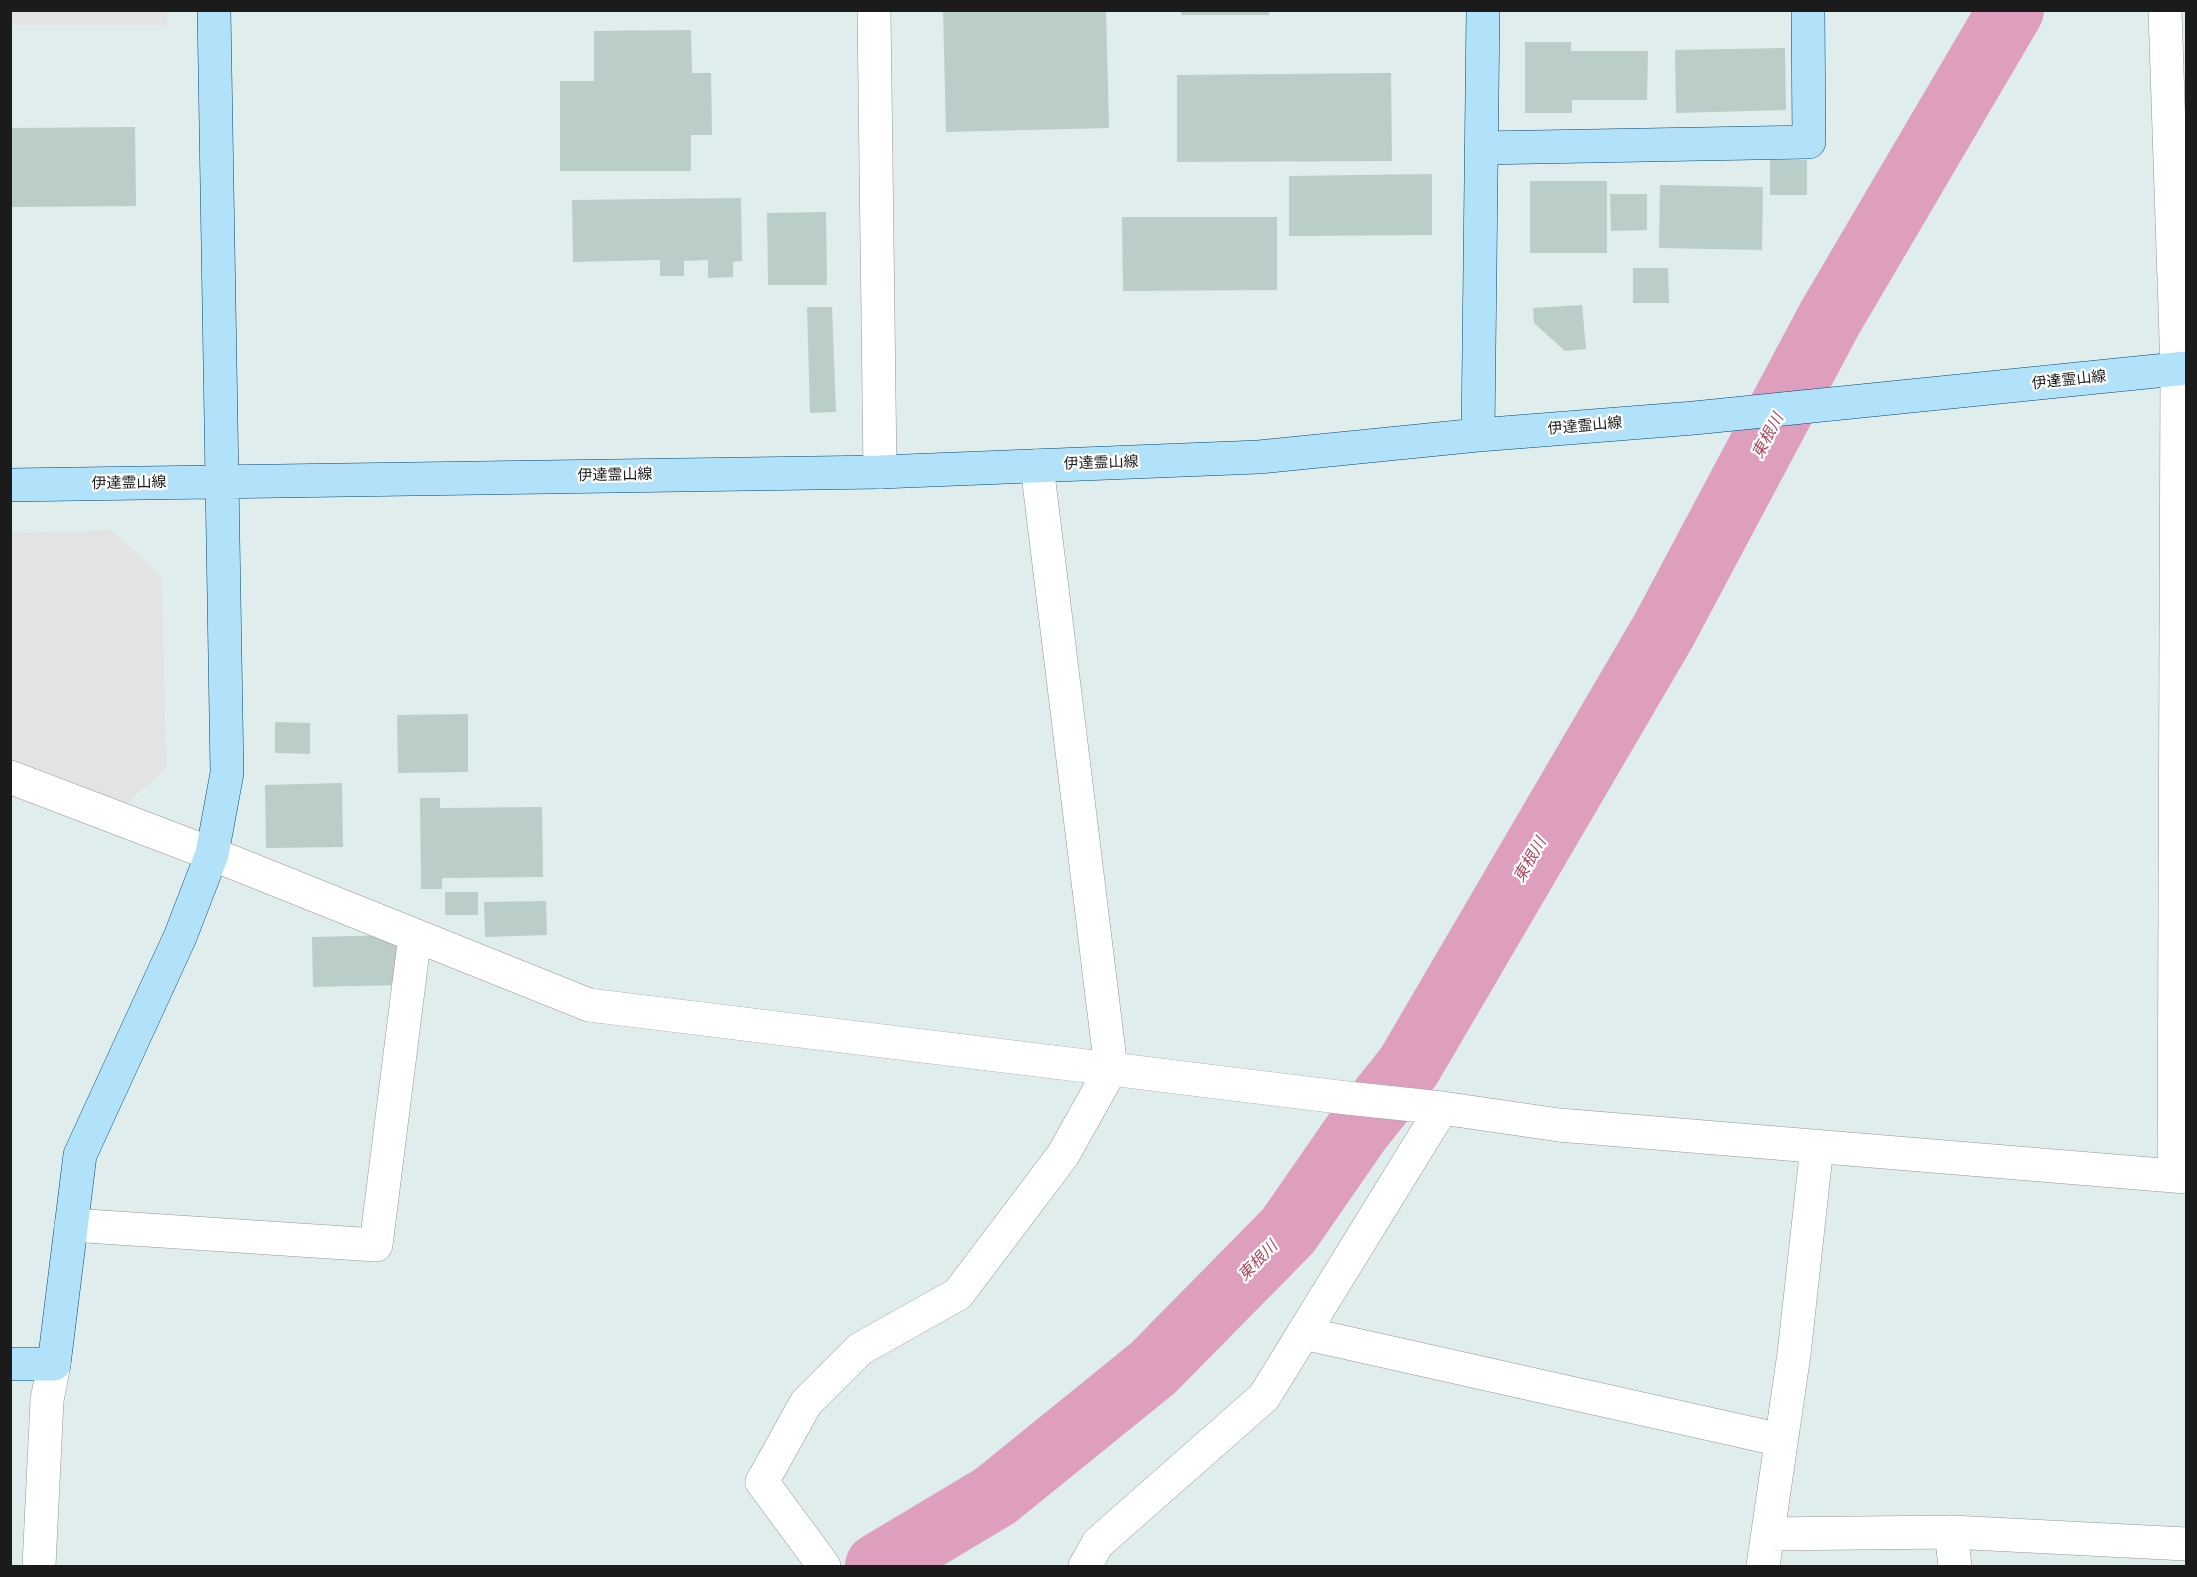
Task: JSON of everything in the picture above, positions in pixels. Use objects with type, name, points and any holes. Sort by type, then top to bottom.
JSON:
[{"type":"street","points":[[39,1566],[47,1400],[54,1364],[80,1155],[180,937],[212,854],[227,773],[214,10]]},
{"type":"street","points":[[874,10],[880,472]]},
{"type":"street","points":[[1478,435],[1483,10]]},
{"type":"street","points":[[1481,148],[1809,142],[1808,10]]},
{"type":"street","points":[[10,777],[212,854],[589,1005],[1347,1098],[1442,1107],[1559,1125],[2180,1176],[2182,369],[2178,143],[2165,10]]},
{"type":"street","name":"伊達霊山線","points":[[10,485],[880,472],[1258,457],[1478,435],[1694,418],[2182,369]]},
{"type":"street","points":[[824,1566],[762,1482],[806,1403],[860,1349],[958,1294],[1063,1155],[1111,1069],[1037,465]]},
{"type":"street","points":[[71,1225],[376,1245],[415,935]]},
{"type":"street","points":[[1085,1566],[1098,1543],[1264,1397],[1442,1107]]},
{"type":"street","points":[[1763,1566],[1794,1354],[1817,1146]]},
{"type":"street","points":[[1303,1333],[1781,1440]]},
{"type":"street","points":[[10,1364],[54,1364]]},
{"type":"street","points":[[1768,1534],[1952,1532],[2187,1544]]},
{"type":"street","points":[[1952,1532],[1955,1566]]},
{"type":"shaded area","points":[[10,11],[167,11],[167,25],[11,25]]},
{"type":"shaded area","points":[[112,530],[162,578],[166,769],[126,803],[11,758],[11,533]]},
{"type":"building","points":[[943,10],[1106,10],[1109,128],[946,132]]},
{"type":"building","points":[[1181,10],[1269,10],[1269,15],[1181,15]]},
{"type":"building","points":[[691,30],[692,73],[711,73],[712,135],[691,135],[691,171],[560,171],[560,81],[594,81],[594,31]]},
{"type":"building","points":[[1525,42],[1571,42],[1571,51],[1648,51],[1647,100],[1572,100],[1572,113],[1525,113]]},
{"type":"building","points":[[1785,48],[1786,110],[1676,113],[1675,50]]},
{"type":"building","points":[[1391,73],[1392,161],[1177,162],[1177,75]]},
{"type":"building","points":[[135,127],[136,206],[10,207],[10,128]]},
{"type":"building","points":[[1770,160],[1807,160],[1807,195],[1770,195]]},
{"type":"building","points":[[1432,174],[1432,235],[1289,236],[1289,176]]},
{"type":"building","points":[[1530,181],[1607,181],[1607,253],[1530,253]]},
{"type":"building","points":[[1660,185],[1763,187],[1762,250],[1659,248]]},
{"type":"building","points":[[1610,194],[1647,194],[1647,230],[1611,231]]},
{"type":"building","points":[[741,198],[742,261],[733,262],[733,277],[708,278],[708,260],[684,261],[684,276],[660,276],[660,260],[573,262],[572,200]]},
{"type":"building","points":[[826,212],[827,285],[768,285],[767,213]]},
{"type":"building","points":[[1122,217],[1277,217],[1277,290],[1123,291]]},
{"type":"building","points":[[1633,268],[1668,268],[1669,303],[1633,303]]},
{"type":"building","points":[[1582,305],[1586,349],[1565,351],[1534,323],[1533,308]]},
{"type":"building","points":[[807,307],[832,307],[836,412],[810,413]]},
{"type":"building","points":[[468,714],[468,772],[398,773],[397,715]]},
{"type":"building","points":[[275,722],[310,723],[310,754],[275,753]]},
{"type":"building","points":[[342,783],[343,847],[266,848],[265,785]]},
{"type":"building","points":[[420,798],[440,798],[440,808],[542,807],[543,877],[442,878],[442,889],[421,889]]},
{"type":"building","points":[[445,892],[478,892],[478,915],[445,915]]},
{"type":"building","points":[[546,901],[547,935],[485,937],[484,902]]},
{"type":"building","points":[[398,935],[399,985],[313,987],[312,937]]},
{"type":"waterway","name":"東根川","points":[[878,1566],[995,1496],[1153,1368],[1288,1231],[1358,1130],[1409,1066],[1664,630],[1830,318],[2011,10]]}]
